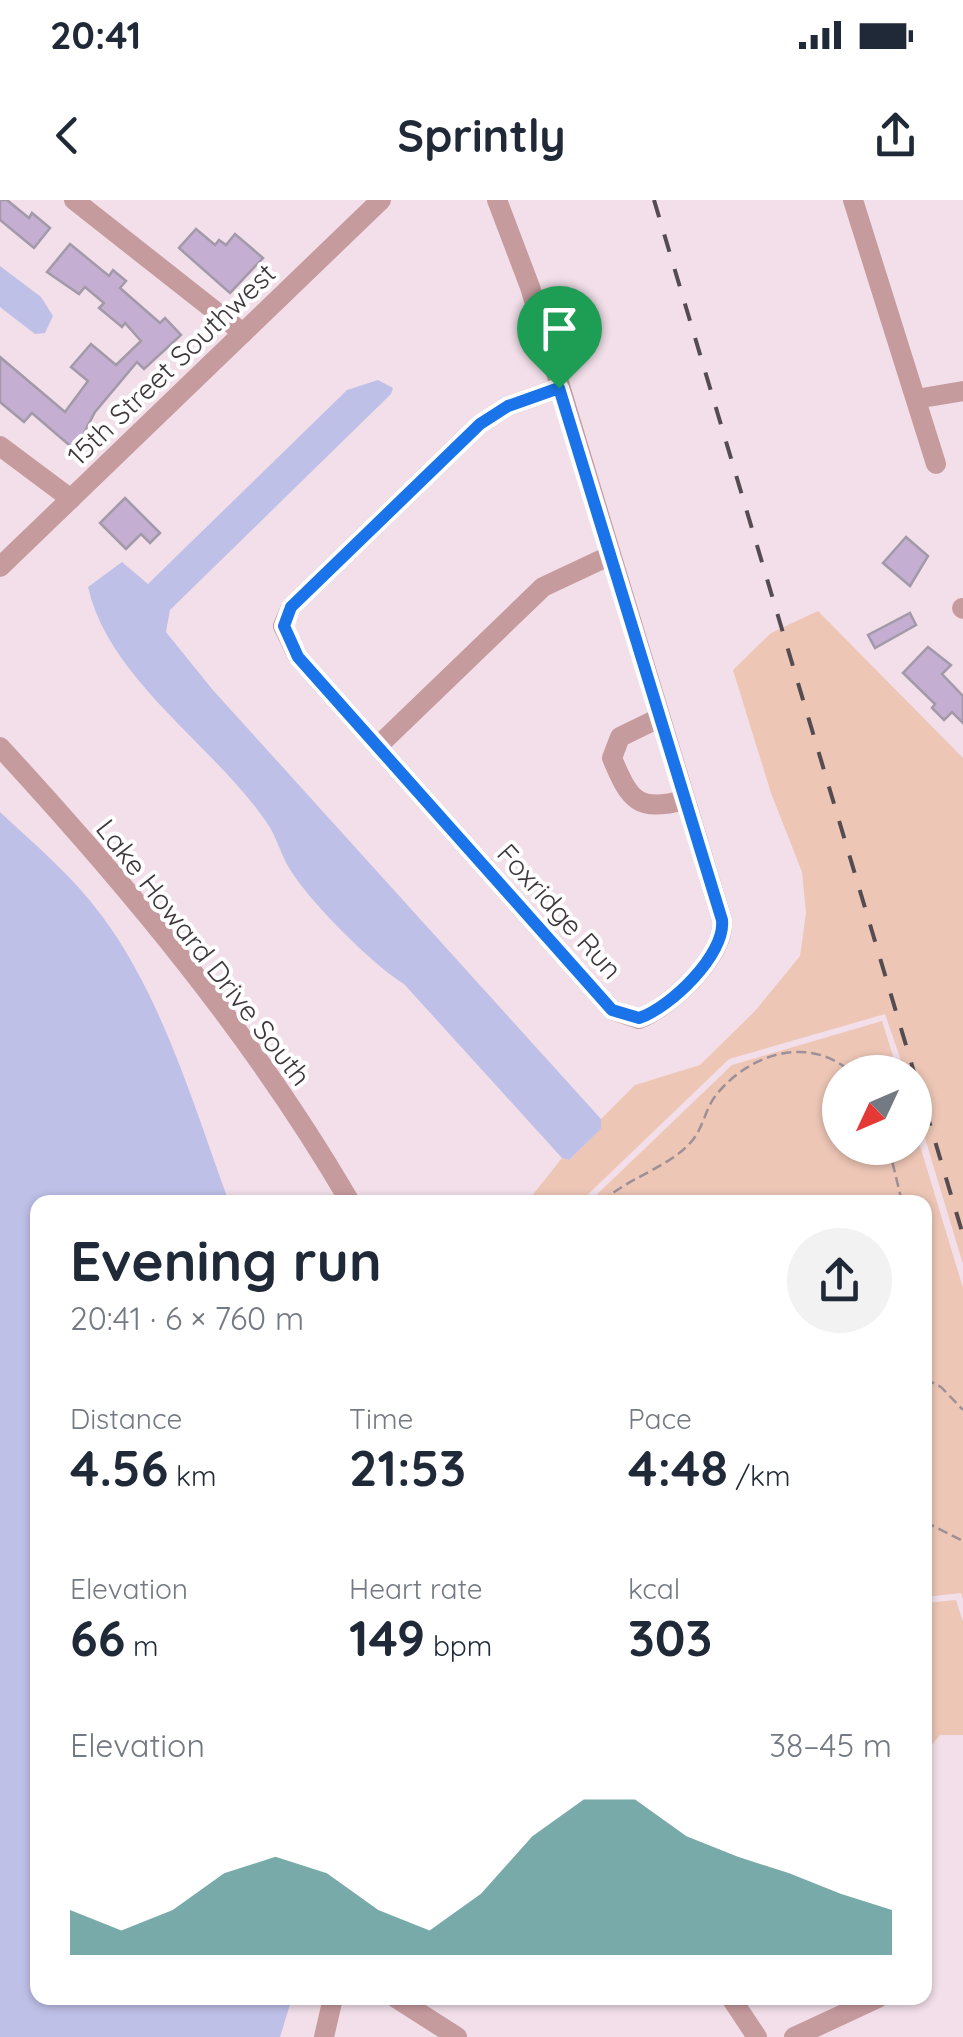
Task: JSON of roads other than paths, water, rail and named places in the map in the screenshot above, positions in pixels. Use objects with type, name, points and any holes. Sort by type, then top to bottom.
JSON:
[{"type":"street","points":[[74,200],[242,333]]},
{"type":"street","name":"15th Street Southwest","points":[[0,566],[380,200]]},
{"type":"street","points":[[853,200],[936,464]]},
{"type":"street","name":"Foxridge Run","points":[[492,203],[526,272],[722,920],[720,944],[660,1007],[639,1018],[612,1010],[292,648],[284,626],[291,607],[480,424],[508,406],[559,388]]},
{"type":"street","points":[[916,400],[963,391]]},
{"type":"street","points":[[0,446],[71,499]]},
{"type":"street","points":[[378,746],[543,587],[609,556]]},
{"type":"street","points":[[660,718],[620,737],[612,758],[625,791],[634,800],[658,806],[685,800]]},
{"type":"street","name":"Lake Howard Drive South","points":[[0,746],[192,973],[316,1143],[346,1195]]},
{"type":"street","points":[[324,2037],[331,2005]]},
{"type":"street","points":[[407,2005],[457,2037]]},
{"type":"street","points":[[736,2005],[757,2037]]},
{"type":"street","points":[[794,2037],[863,2005]]},
{"type":"water","points":[[0,266],[41,297],[53,316],[45,333],[35,334],[0,307]]},
{"type":"water","points":[[378,380],[393,388],[391,394],[170,610],[166,632],[212,689],[601,1119],[601,1129],[569,1160],[562,1158],[404,984],[359,948],[300,884],[267,823],[140,682],[118,652],[100,621],[88,587],[122,562],[148,584],[347,390]]},
{"type":"water","points":[[0,812],[79,888],[124,948],[160,1017],[226,1195],[30,1195],[30,2005],[290,2005],[280,2037],[0,2037]]},
{"type":"railway","points":[[654,200],[909,1055]]},
{"type":"railway","points":[[932,1131],[963,1235]]}]
